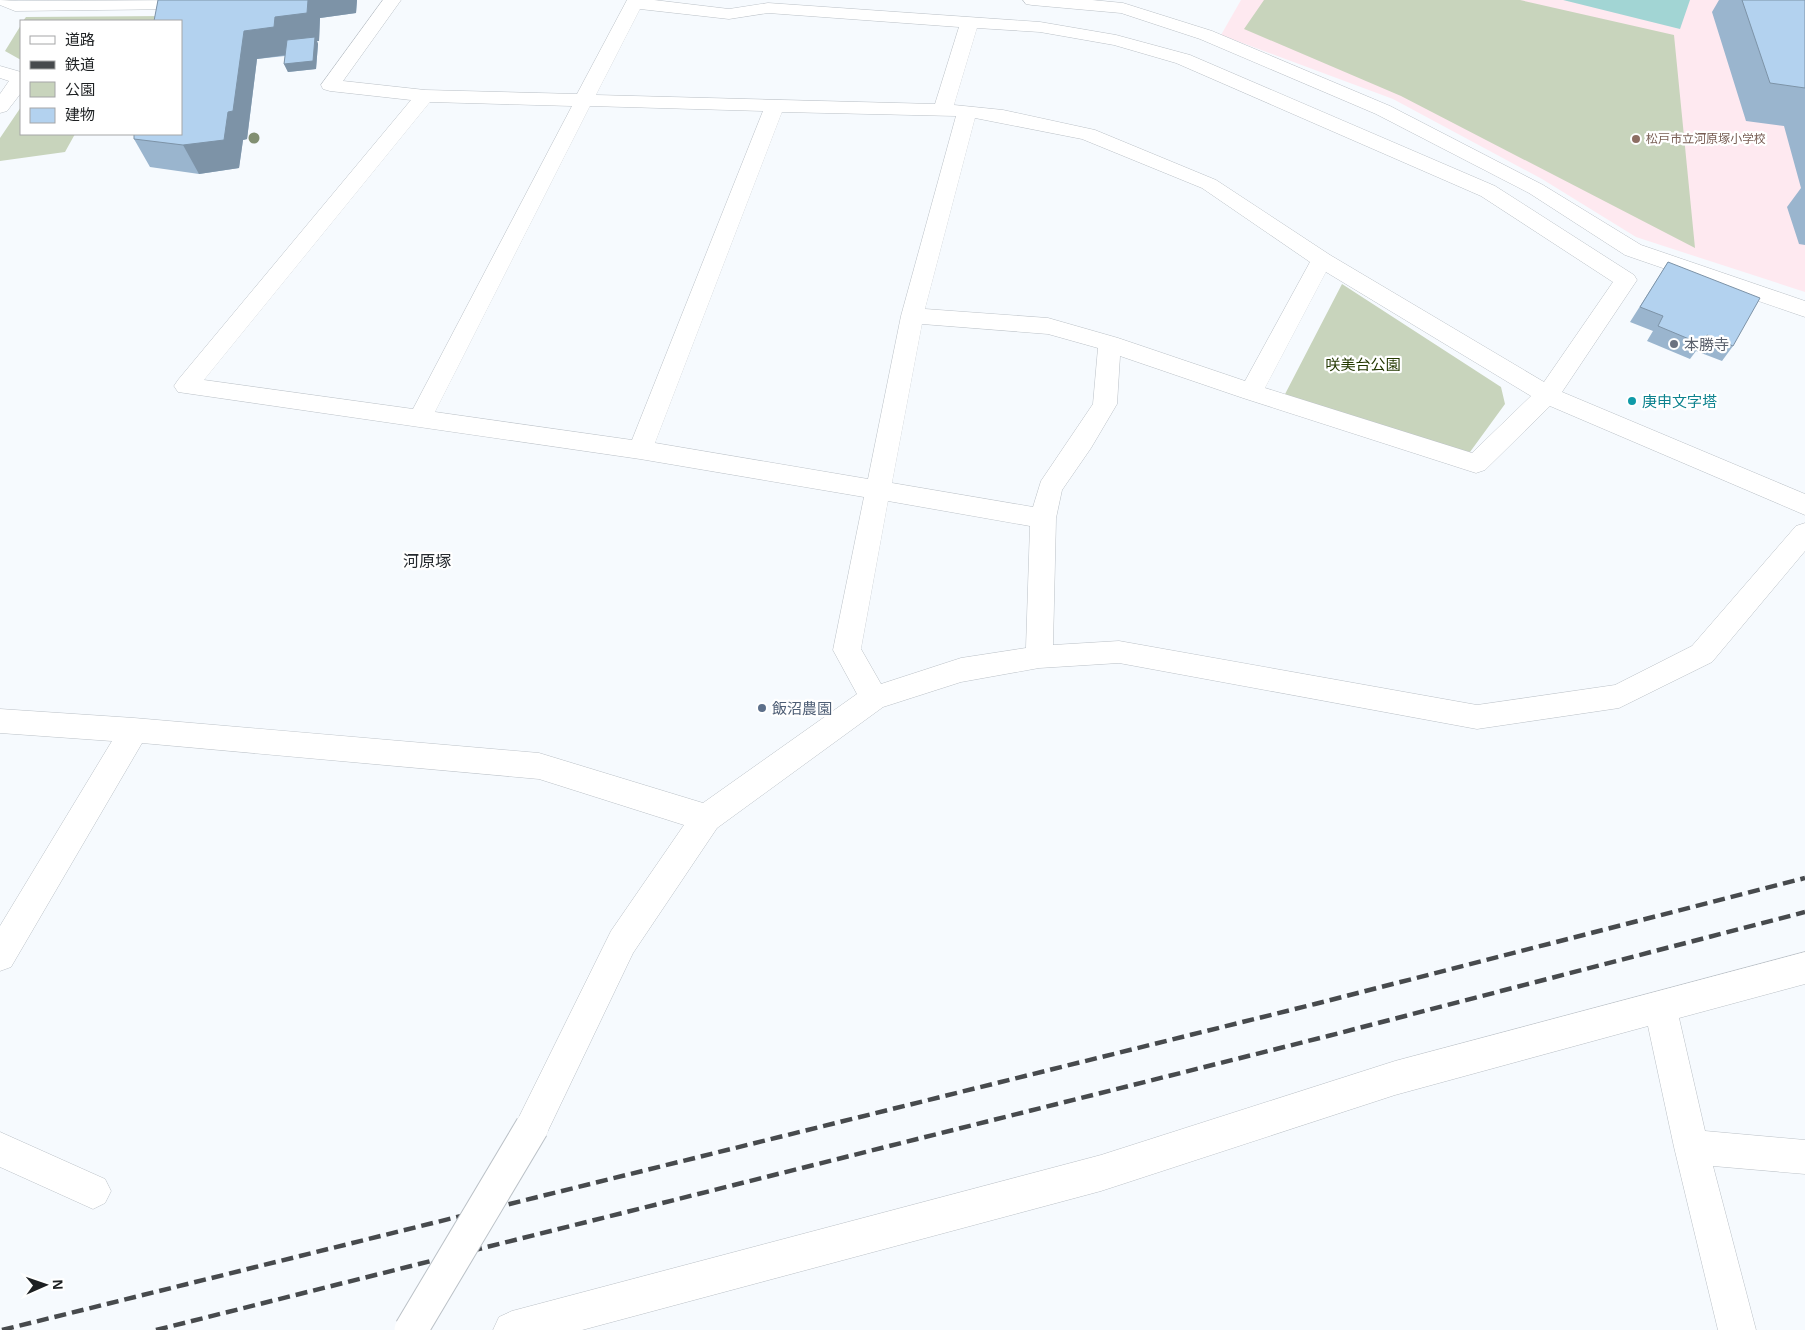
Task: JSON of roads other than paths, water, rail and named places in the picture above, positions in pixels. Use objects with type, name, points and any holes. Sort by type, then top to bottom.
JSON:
[{"type":"street","points":[[4,0],[15,6],[182,4],[202,0]]},
{"type":"street","points":[[392,0],[330,85],[425,96],[967,111],[1003,116],[1088,134],[1209,184],[1322,260],[1546,395],[1805,505]]},
{"type":"street","points":[[1032,0],[1123,8],[1206,35],[1383,110],[1536,190],[1632,250],[1805,309]]},
{"type":"street","points":[[420,419],[634,3],[729,14],[768,8],[970,20],[1040,27],[1106,39],[1183,59],[1488,190],[1626,280],[1546,395],[1476,464],[1251,392],[1110,344],[1048,326],[912,316]]},
{"type":"street","points":[[943,110],[970,20]]},
{"type":"street","points":[[0,72],[20,78],[15,88],[0,107]]},
{"type":"street","points":[[425,96],[186,386],[640,450],[1043,518]]},
{"type":"street","points":[[640,450],[776,105]]},
{"type":"street","points":[[874,698],[847,650],[912,316],[967,111]]},
{"type":"street","points":[[1251,392],[1322,260]]},
{"type":"street","points":[[1039,657],[1043,518],[1050,488],[1082,442],[1105,404],[1110,344]]},
{"type":"street","points":[[411,1330],[532,1127],[622,942],[706,818],[874,698],[961,670],[1039,657],[1119,652],[1477,717],[1620,696],[1702,654],[1805,533]]},
{"type":"street","points":[[0,722],[47,723],[134,730],[539,766],[706,818]]},
{"type":"street","points":[[0,955],[134,730]]},
{"type":"street","points":[[512,1330],[1101,1172],[1395,1078],[1805,968]]},
{"type":"street","points":[[1660,1006],[1691,1147],[1737,1330]]},
{"type":"street","points":[[1691,1147],[1805,1157]]},
{"type":"street","points":[[0,1149],[93,1190]]},
{"type":"water","points":[[1563,0],[1690,0],[1680,29]]},
{"type":"railway","points":[[2,1330],[1315,1004],[1805,878]]},
{"type":"railway","points":[[156,1330],[1328,1036],[1805,912]]},
{"type":"place","name":"松戸市立河原塚小学校","points":[[1636,139]]},
{"type":"place","name":"本勝寺","points":[[1674,344]]},
{"type":"place","name":"庚申文字塔","points":[[1632,401]]},
{"type":"place","name":"飯沼農園","points":[[762,708]]},
{"type":"district","name":"河原塚","points":[[427,561]]},
{"type":"park label","name":"咲美台公園","points":[[1363,364]]}]
